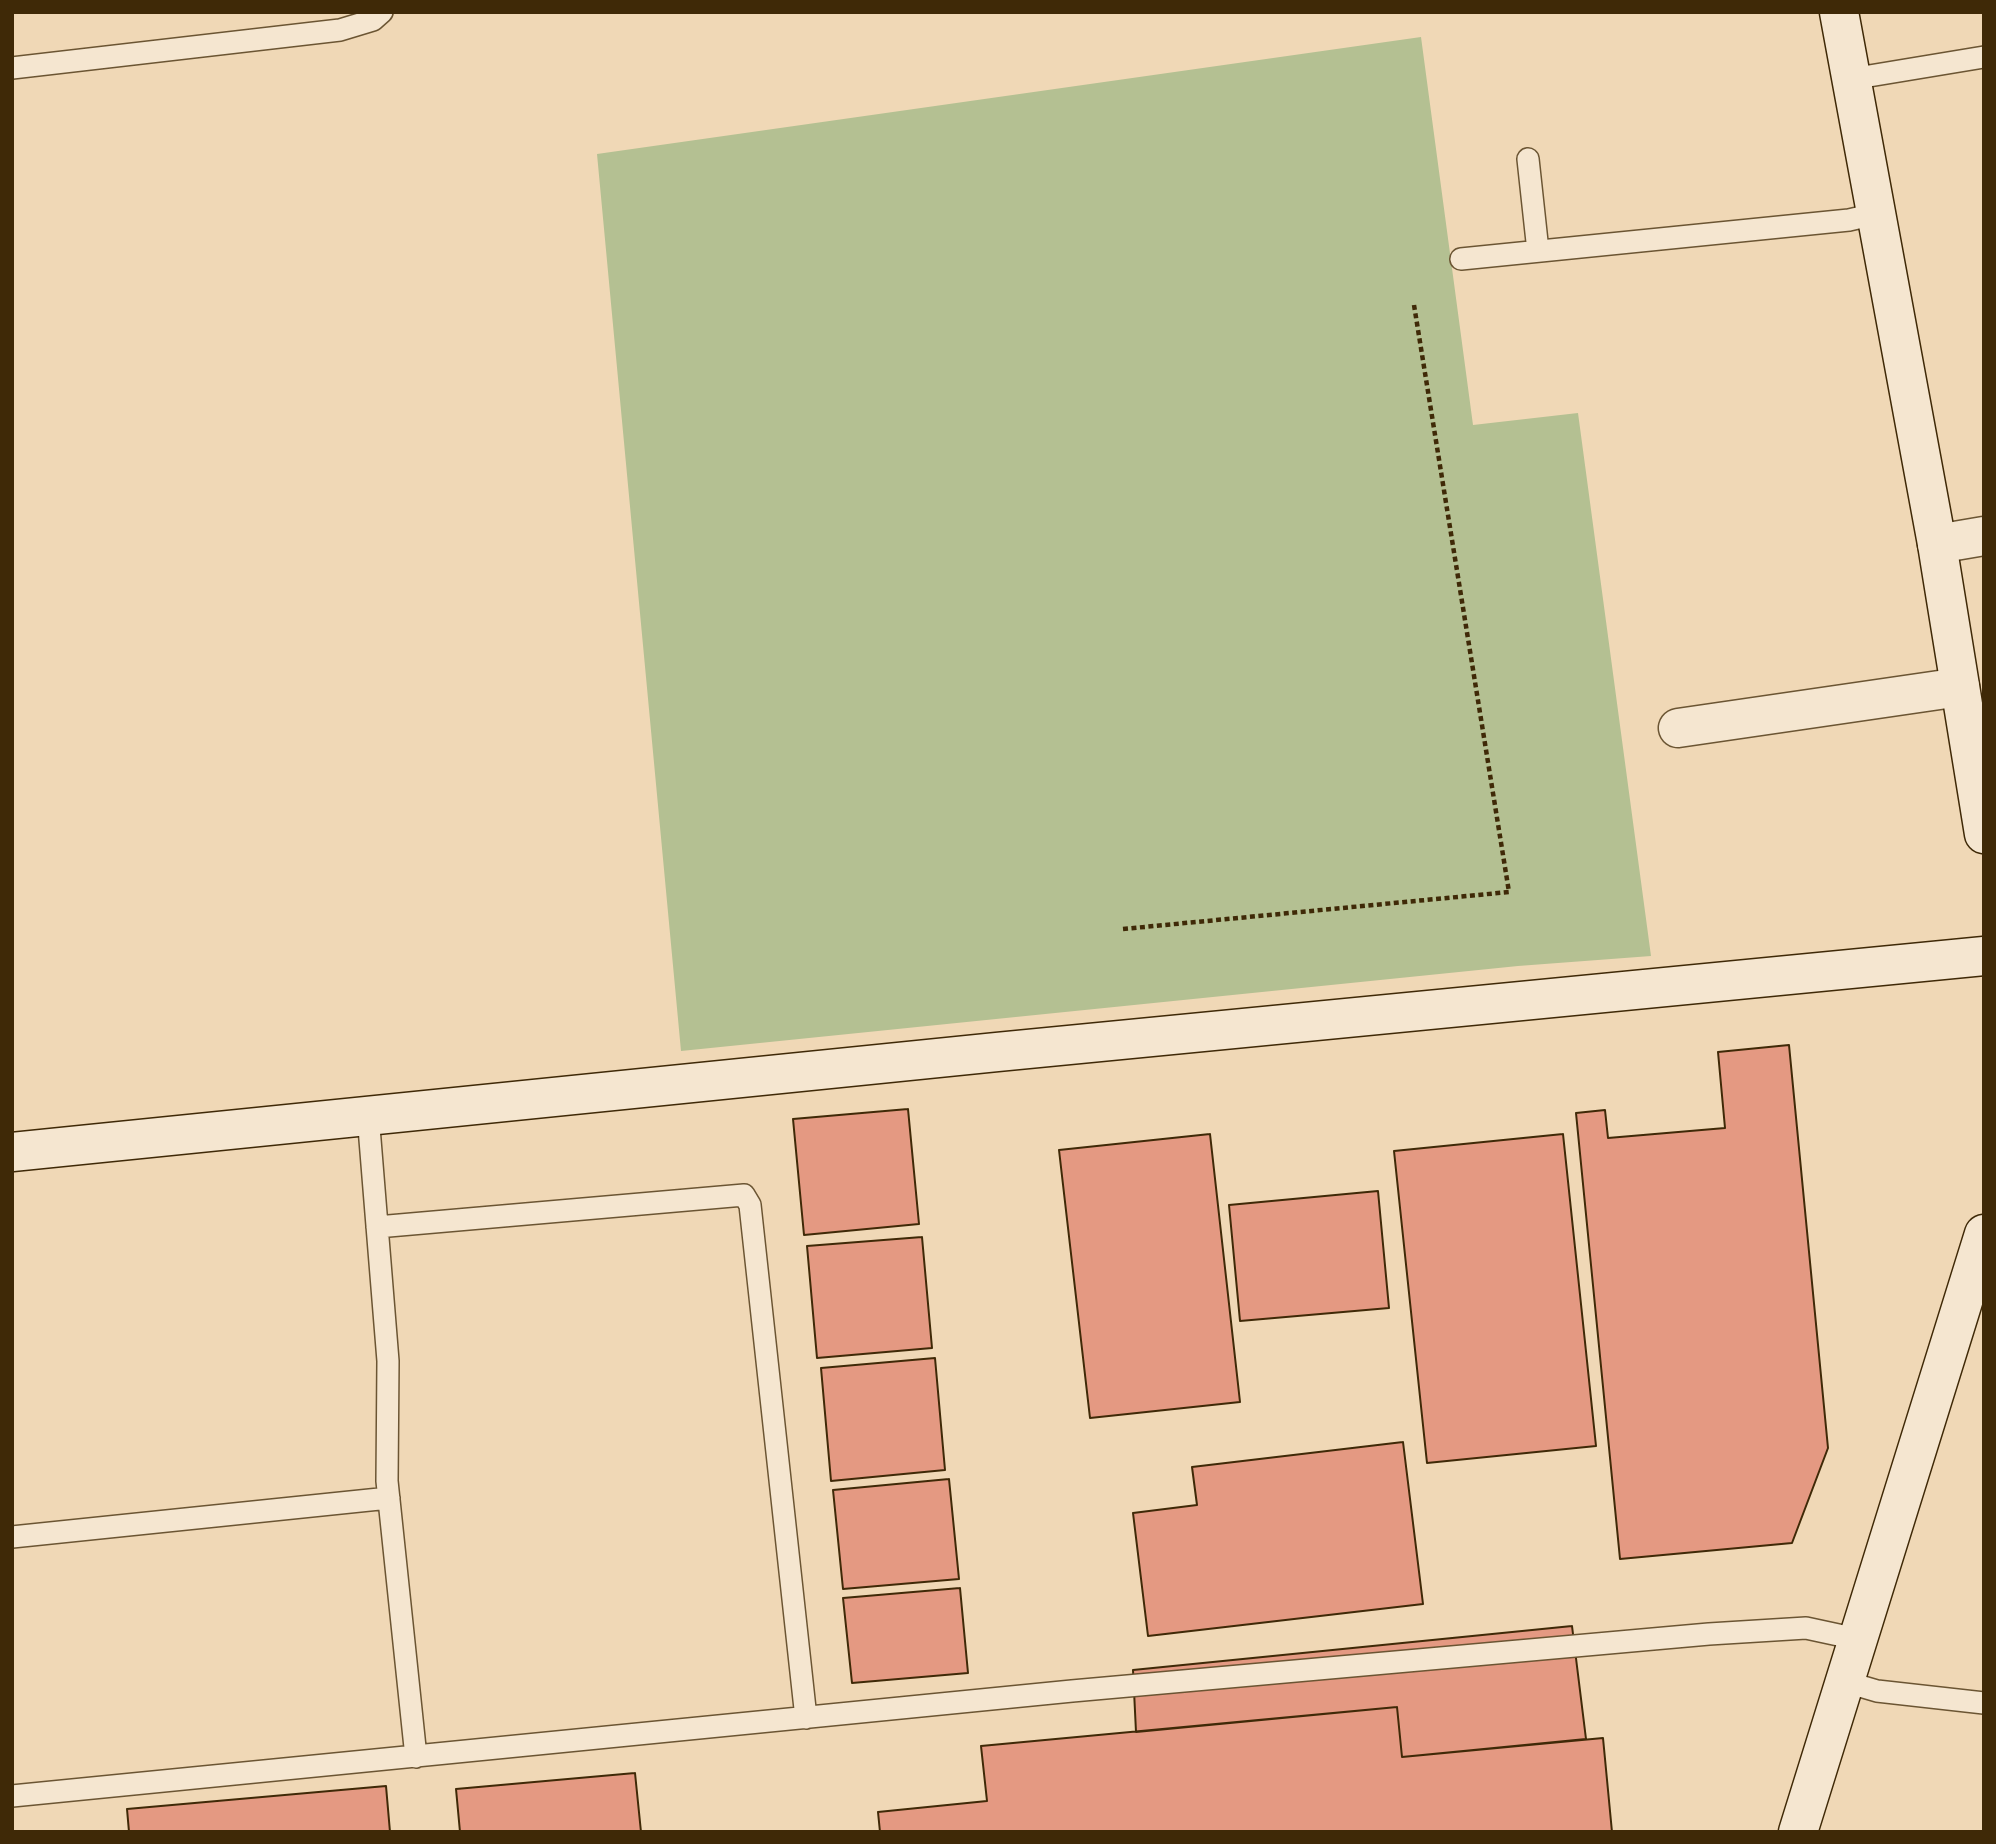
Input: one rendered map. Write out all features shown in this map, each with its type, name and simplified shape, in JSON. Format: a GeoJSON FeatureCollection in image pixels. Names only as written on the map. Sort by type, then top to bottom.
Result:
{"type":"FeatureCollection","features":[{"type":"Feature","properties":{"kind":"street"},"geometry":{"type":"LineString","coordinates":[[1839,12],[1937,544],[1984,834]]}},
{"type":"Feature","properties":{"kind":"street"},"geometry":{"type":"LineString","coordinates":[[1937,544],[1984,536]]}},
{"type":"Feature","properties":{"kind":"street"},"geometry":{"type":"LineString","coordinates":[[1678,727],[1960,687]]}},
{"type":"Feature","properties":{"kind":"street"},"geometry":{"type":"LineString","coordinates":[[12,1153],[368,1115],[1984,956]]}},
{"type":"Feature","properties":{"kind":"street"},"geometry":{"type":"LineString","coordinates":[[1798,1832],[1984,1234]]}},
{"type":"Feature","properties":{"kind":"lane"},"geometry":{"type":"LineString","coordinates":[[12,68],[340,30],[373,20],[382,12]]}},
{"type":"Feature","properties":{"kind":"lane"},"geometry":{"type":"LineString","coordinates":[[1851,79],[1984,57]]}},
{"type":"Feature","properties":{"kind":"lane"},"geometry":{"type":"LineString","coordinates":[[1528,159],[1538,251]]}},
{"type":"Feature","properties":{"kind":"lane"},"geometry":{"type":"LineString","coordinates":[[1461,258],[1849,220],[1875,214]]}},
{"type":"Feature","properties":{"kind":"lane"},"geometry":{"type":"LineString","coordinates":[[368,1115],[388,1361],[388,1498],[416,1757]]}},
{"type":"Feature","properties":{"kind":"lane"},"geometry":{"type":"LineString","coordinates":[[377,1227],[744,1195],[750,1205],[806,1718]]}},
{"type":"Feature","properties":{"kind":"lane"},"geometry":{"type":"LineString","coordinates":[[12,1537],[388,1498]]}},
{"type":"Feature","properties":{"kind":"lane"},"geometry":{"type":"LineString","coordinates":[[12,1796],[806,1718],[1709,1634],[1806,1628],[1857,1639]]}},
{"type":"Feature","properties":{"kind":"lane"},"geometry":{"type":"LineString","coordinates":[[1843,1681],[1877,1691],[1984,1703]]}},
{"type":"Feature","properties":{"kind":"path"},"geometry":{"type":"LineString","coordinates":[[1123,929],[1509,892],[1414,305]]}},
{"type":"Feature","properties":{"kind":"green space"},"geometry":{"type":"Polygon","coordinates":[[[1421,37],[1473,425],[1578,413],[1651,956],[1518,966],[681,1051],[597,154],[1421,37]]]}},
{"type":"Feature","properties":{"kind":"building"},"geometry":{"type":"Polygon","coordinates":[[[1789,1045],[1828,1448],[1792,1543],[1620,1559],[1576,1113],[1605,1110],[1608,1138],[1725,1128],[1718,1052],[1789,1045]]]}},
{"type":"Feature","properties":{"kind":"building"},"geometry":{"type":"Polygon","coordinates":[[[908,1109],[919,1224],[804,1235],[793,1119],[908,1109]]]}},
{"type":"Feature","properties":{"kind":"building"},"geometry":{"type":"Polygon","coordinates":[[[1210,1134],[1240,1402],[1090,1418],[1059,1150],[1210,1134]]]}},
{"type":"Feature","properties":{"kind":"building"},"geometry":{"type":"Polygon","coordinates":[[[1563,1134],[1596,1446],[1427,1463],[1394,1151],[1563,1134]]]}},
{"type":"Feature","properties":{"kind":"building"},"geometry":{"type":"Polygon","coordinates":[[[1378,1191],[1389,1308],[1240,1321],[1229,1205],[1378,1191]]]}},
{"type":"Feature","properties":{"kind":"building"},"geometry":{"type":"Polygon","coordinates":[[[922,1237],[932,1348],[817,1358],[807,1246],[922,1237]]]}},
{"type":"Feature","properties":{"kind":"building"},"geometry":{"type":"Polygon","coordinates":[[[935,1358],[945,1470],[831,1481],[821,1368],[935,1358]]]}},
{"type":"Feature","properties":{"kind":"building"},"geometry":{"type":"Polygon","coordinates":[[[1403,1442],[1423,1604],[1148,1636],[1133,1513],[1197,1505],[1192,1467],[1403,1442]]]}},
{"type":"Feature","properties":{"kind":"building"},"geometry":{"type":"Polygon","coordinates":[[[949,1479],[959,1579],[843,1589],[833,1490],[949,1479]]]}},
{"type":"Feature","properties":{"kind":"building"},"geometry":{"type":"Polygon","coordinates":[[[960,1588],[968,1673],[852,1683],[843,1598],[960,1588]]]}},
{"type":"Feature","properties":{"kind":"building"},"geometry":{"type":"Polygon","coordinates":[[[1572,1626],[1586,1739],[1402,1757],[1397,1707],[1136,1732],[1133,1670],[1572,1626]]]}},
{"type":"Feature","properties":{"kind":"building"},"geometry":{"type":"Polygon","coordinates":[[[1397,1707],[1402,1757],[1603,1738],[1612,1832],[880,1832],[878,1812],[987,1801],[981,1746],[1397,1707]]]}},
{"type":"Feature","properties":{"kind":"building"},"geometry":{"type":"Polygon","coordinates":[[[635,1773],[641,1832],[460,1832],[456,1789],[635,1773]]]}},
{"type":"Feature","properties":{"kind":"building"},"geometry":{"type":"Polygon","coordinates":[[[386,1786],[390,1832],[129,1832],[127,1809],[386,1786]]]}}]}
